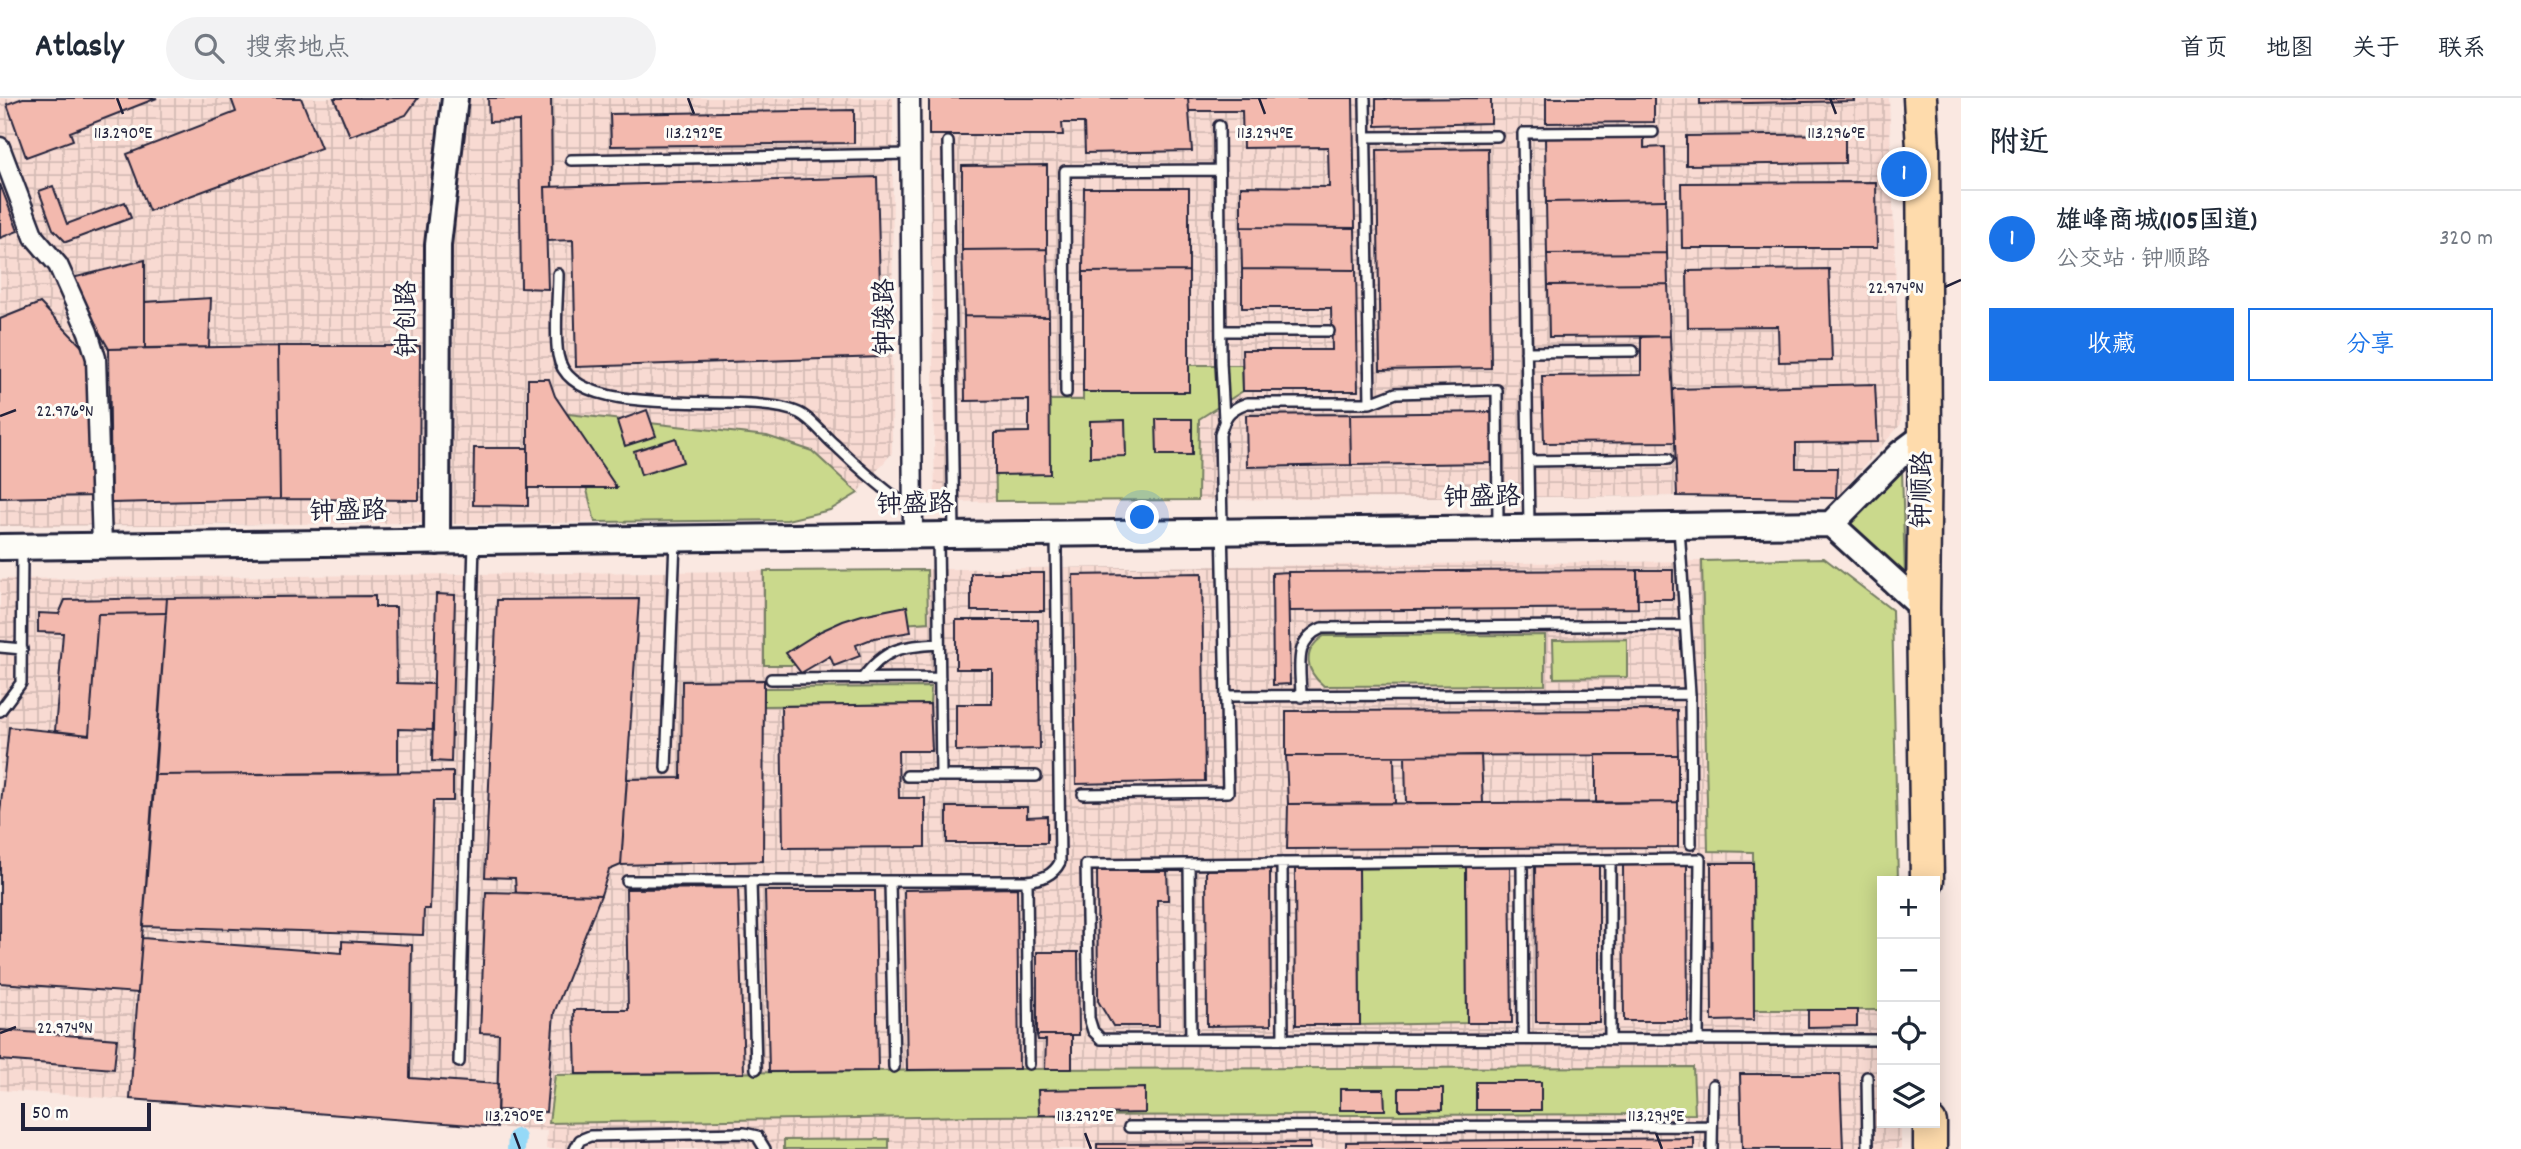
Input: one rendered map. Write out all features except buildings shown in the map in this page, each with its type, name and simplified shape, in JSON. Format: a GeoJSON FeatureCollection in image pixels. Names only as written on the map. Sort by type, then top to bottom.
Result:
{"type":"FeatureCollection","features":[{"type":"Feature","properties":{"kind":"highway","name":"钟顺路"},"geometry":{"type":"LineString","coordinates":[[1920,98],[1923,148],[1923,608],[1927,876]]}},
{"type":"Feature","properties":{"kind":"highway"},"geometry":{"type":"LineString","coordinates":[[1930,1128],[1930,1149]]}},
{"type":"Feature","properties":{"kind":"street","name":"钟创路"},"geometry":{"type":"LineString","coordinates":[[437,541],[438,245],[456,98]]}},
{"type":"Feature","properties":{"kind":"street","name":"钟骏路"},"geometry":{"type":"LineString","coordinates":[[910,98],[913,511],[935,535]]}},
{"type":"Feature","properties":{"kind":"street"},"geometry":{"type":"LineString","coordinates":[[0,147],[34,237],[58,265],[88,332],[96,358],[102,546]]}},
{"type":"Feature","properties":{"kind":"street"},"geometry":{"type":"LineString","coordinates":[[1923,608],[1831,524],[1901,453],[1925,435]]}},
{"type":"Feature","properties":{"kind":"street","name":"钟盛路"},"geometry":{"type":"LineString","coordinates":[[11,547],[1831,524]]}},
{"type":"Feature","properties":{"kind":"lane"},"geometry":{"type":"LineString","coordinates":[[1365,99],[1370,403]]}},
{"type":"Feature","properties":{"kind":"lane"},"geometry":{"type":"LineString","coordinates":[[1083,794],[1228,792],[1220,435],[1224,419],[1219,126]]}},
{"type":"Feature","properties":{"kind":"lane"},"geometry":{"type":"LineString","coordinates":[[1529,528],[1523,133],[1653,132]]}},
{"type":"Feature","properties":{"kind":"lane"},"geometry":{"type":"LineString","coordinates":[[1366,136],[1497,136]]}},
{"type":"Feature","properties":{"kind":"lane"},"geometry":{"type":"LineString","coordinates":[[942,775],[935,535],[948,142]]}},
{"type":"Feature","properties":{"kind":"lane"},"geometry":{"type":"LineString","coordinates":[[571,160],[911,154]]}},
{"type":"Feature","properties":{"kind":"lane"},"geometry":{"type":"LineString","coordinates":[[1066,393],[1065,171],[1219,170]]}},
{"type":"Feature","properties":{"kind":"lane"},"geometry":{"type":"LineString","coordinates":[[558,274],[558,356],[568,375],[589,390],[623,400],[762,403],[801,414],[881,488],[913,511]]}},
{"type":"Feature","properties":{"kind":"lane"},"geometry":{"type":"LineString","coordinates":[[1221,331],[1329,331]]}},
{"type":"Feature","properties":{"kind":"lane"},"geometry":{"type":"LineString","coordinates":[[1526,352],[1633,352]]}},
{"type":"Feature","properties":{"kind":"lane"},"geometry":{"type":"LineString","coordinates":[[1224,419],[1234,408],[1247,403],[1370,403],[1396,393],[1497,390],[1498,528]]}},
{"type":"Feature","properties":{"kind":"lane"},"geometry":{"type":"LineString","coordinates":[[1528,461],[1668,459]]}},
{"type":"Feature","properties":{"kind":"lane"},"geometry":{"type":"LineString","coordinates":[[1678,526],[1690,694],[1691,844]]}},
{"type":"Feature","properties":{"kind":"lane"},"geometry":{"type":"LineString","coordinates":[[627,881],[1027,881],[1048,876],[1056,870],[1060,862],[1056,534]]}},
{"type":"Feature","properties":{"kind":"lane"},"geometry":{"type":"LineString","coordinates":[[666,768],[675,539]]}},
{"type":"Feature","properties":{"kind":"lane"},"geometry":{"type":"LineString","coordinates":[[459,1062],[474,541]]}},
{"type":"Feature","properties":{"kind":"lane"},"geometry":{"type":"LineString","coordinates":[[0,711],[21,683],[22,649],[11,547]]}},
{"type":"Feature","properties":{"kind":"lane"},"geometry":{"type":"LineString","coordinates":[[1301,697],[1303,642],[1311,632],[1322,628],[1685,625]]}},
{"type":"Feature","properties":{"kind":"lane"},"geometry":{"type":"LineString","coordinates":[[862,679],[875,662],[892,651],[914,645],[939,644]]}},
{"type":"Feature","properties":{"kind":"lane"},"geometry":{"type":"LineString","coordinates":[[0,648],[22,649]]}},
{"type":"Feature","properties":{"kind":"lane"},"geometry":{"type":"LineString","coordinates":[[771,679],[940,678]]}},
{"type":"Feature","properties":{"kind":"lane"},"geometry":{"type":"LineString","coordinates":[[1227,696],[1690,694]]}},
{"type":"Feature","properties":{"kind":"lane"},"geometry":{"type":"LineString","coordinates":[[908,776],[1036,776]]}},
{"type":"Feature","properties":{"kind":"lane"},"geometry":{"type":"LineString","coordinates":[[1698,1038],[1700,859],[1086,865],[1089,1018],[1093,1031],[1101,1039],[1877,1040]]}},
{"type":"Feature","properties":{"kind":"lane"},"geometry":{"type":"LineString","coordinates":[[1522,860],[1523,1038]]}},
{"type":"Feature","properties":{"kind":"lane"},"geometry":{"type":"LineString","coordinates":[[1610,860],[1610,1038]]}},
{"type":"Feature","properties":{"kind":"lane"},"geometry":{"type":"LineString","coordinates":[[1282,863],[1283,1039]]}},
{"type":"Feature","properties":{"kind":"lane"},"geometry":{"type":"LineString","coordinates":[[1189,864],[1191,1039]]}},
{"type":"Feature","properties":{"kind":"lane"},"geometry":{"type":"LineString","coordinates":[[751,881],[756,1069]]}},
{"type":"Feature","properties":{"kind":"lane"},"geometry":{"type":"LineString","coordinates":[[890,881],[894,1067]]}},
{"type":"Feature","properties":{"kind":"lane"},"geometry":{"type":"LineString","coordinates":[[1027,881],[1029,1064]]}},
{"type":"Feature","properties":{"kind":"lane"},"geometry":{"type":"LineString","coordinates":[[1867,1077],[1868,1149]]}},
{"type":"Feature","properties":{"kind":"lane"},"geometry":{"type":"LineString","coordinates":[[1712,1149],[1713,1085]]}},
{"type":"Feature","properties":{"kind":"lane"},"geometry":{"type":"LineString","coordinates":[[1129,1127],[1712,1126]]}},
{"type":"Feature","properties":{"kind":"lane"},"geometry":{"type":"LineString","coordinates":[[575,1149],[580,1140],[590,1136],[744,1133],[757,1136],[765,1149]]}},
{"type":"Feature","properties":{"kind":"shaded area"},"geometry":{"type":"Polygon","coordinates":[[[0,98],[438,98],[428,244],[429,523],[0,526],[0,98]]]}},
{"type":"Feature","properties":{"kind":"shaded area"},"geometry":{"type":"Polygon","coordinates":[[[468,98],[893,98],[892,453],[858,493],[830,510],[787,520],[448,524],[450,254],[468,98]]]}},
{"type":"Feature","properties":{"kind":"shaded area"},"geometry":{"type":"Polygon","coordinates":[[[929,98],[1889,98],[1901,424],[1836,498],[1677,496],[935,502],[929,98]]]}},
{"type":"Feature","properties":{"kind":"shaded area"},"geometry":{"type":"Polygon","coordinates":[[[1702,561],[1708,851],[1897,850],[1898,876],[1877,876],[1877,1128],[1901,1128],[1901,1149],[546,1149],[547,1131],[0,1090],[0,579],[1702,561]]]}},
{"type":"Feature","properties":{"kind":"green space"},"geometry":{"type":"Polygon","coordinates":[[[1189,365],[1242,365],[1243,391],[1199,419],[1198,500],[996,501],[995,433],[1029,432],[1029,400],[1083,400],[1083,392],[1188,391],[1189,365]]]}},
{"type":"Feature","properties":{"kind":"green space"},"geometry":{"type":"Polygon","coordinates":[[[568,414],[767,436],[812,451],[858,493],[830,510],[787,520],[595,522],[568,414]]]}},
{"type":"Feature","properties":{"kind":"green space"},"geometry":{"type":"Polygon","coordinates":[[[1902,468],[1905,578],[1848,523],[1902,468]]]}},
{"type":"Feature","properties":{"kind":"green space"},"geometry":{"type":"Polygon","coordinates":[[[1824,558],[1892,610],[1898,876],[1877,876],[1877,1010],[1754,1010],[1753,852],[1708,851],[1702,561],[1824,558]]]}},
{"type":"Feature","properties":{"kind":"green space"},"geometry":{"type":"Polygon","coordinates":[[[927,570],[928,622],[890,625],[799,665],[764,665],[764,571],[927,570]]]}},
{"type":"Feature","properties":{"kind":"green space"},"geometry":{"type":"Polygon","coordinates":[[[1545,635],[1545,685],[1324,686],[1313,674],[1309,661],[1312,648],[1324,636],[1545,635]]]}},
{"type":"Feature","properties":{"kind":"green space"},"geometry":{"type":"Polygon","coordinates":[[[1627,639],[1627,677],[1554,678],[1553,640],[1627,639]]]}},
{"type":"Feature","properties":{"kind":"green space"},"geometry":{"type":"Polygon","coordinates":[[[931,687],[930,704],[764,706],[764,688],[931,687]]]}},
{"type":"Feature","properties":{"kind":"green space"},"geometry":{"type":"Polygon","coordinates":[[[1466,867],[1467,1023],[1360,1025],[1359,869],[1466,867]]]}},
{"type":"Feature","properties":{"kind":"green space"},"geometry":{"type":"Polygon","coordinates":[[[1693,1067],[1695,1114],[978,1116],[549,1123],[555,1075],[1019,1069],[1693,1067]]]}},
{"type":"Feature","properties":{"kind":"green space"},"geometry":{"type":"Polygon","coordinates":[[[889,1139],[889,1149],[784,1149],[784,1140],[889,1139]]]}},
{"type":"Feature","properties":{"kind":"waterway"},"geometry":{"type":"LineString","coordinates":[[516,1149],[517,1138]]}},
{"type":"Feature","properties":{"kind":"place","name":"雄峰商城(105国道)"},"geometry":{"type":"Point","coordinates":[1904,174]}}]}
